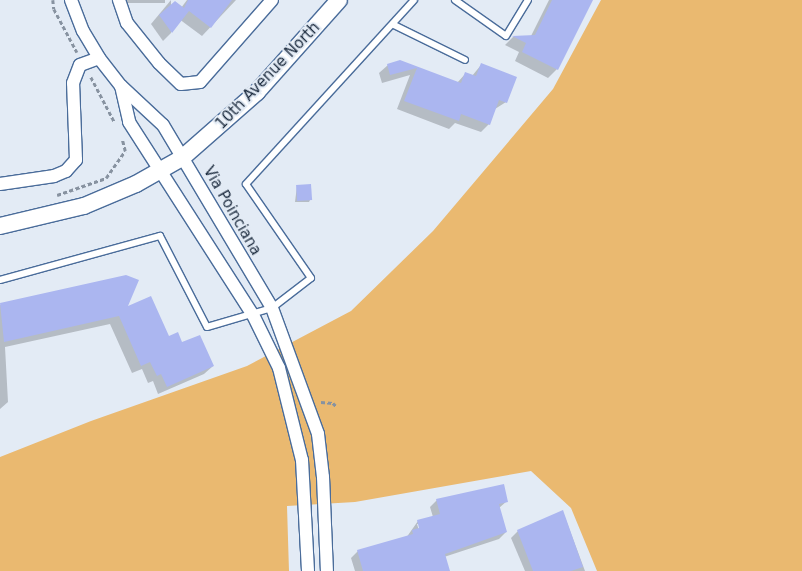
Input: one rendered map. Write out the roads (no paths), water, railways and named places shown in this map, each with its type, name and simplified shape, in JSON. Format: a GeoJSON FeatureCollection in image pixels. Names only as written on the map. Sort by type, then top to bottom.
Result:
{"type":"FeatureCollection","features":[{"type":"Feature","properties":{"kind":"street","name":"Via Poinciana"},"geometry":{"type":"LineString","coordinates":[[71,0],[82,31],[99,58],[121,86],[164,125],[272,308],[318,434],[323,477],[327,571]]}},
{"type":"Feature","properties":{"kind":"street"},"geometry":{"type":"LineString","coordinates":[[119,0],[126,23],[158,63],[181,84],[200,82],[272,0]]}},
{"type":"Feature","properties":{"kind":"street","name":"10th Avenue North"},"geometry":{"type":"LineString","coordinates":[[0,226],[84,206],[182,158],[257,92],[339,0]]}},
{"type":"Feature","properties":{"kind":"street"},"geometry":{"type":"LineString","coordinates":[[0,184],[54,176],[66,171],[76,160],[73,83],[80,65],[99,58]]}},
{"type":"Feature","properties":{"kind":"street","name":"Via Poinciana"},"geometry":{"type":"LineString","coordinates":[[121,86],[129,122],[253,315],[281,375],[302,460],[308,571]]}},
{"type":"Feature","properties":{"kind":"street"},"geometry":{"type":"LineString","coordinates":[[281,375],[295,368]]}},
{"type":"Feature","properties":{"kind":"lane"},"geometry":{"type":"LineString","coordinates":[[0,280],[160,236],[208,327],[272,308],[311,278],[246,184],[414,0]]}},
{"type":"Feature","properties":{"kind":"lane"},"geometry":{"type":"LineString","coordinates":[[455,0],[506,36],[528,0]]}},
{"type":"Feature","properties":{"kind":"lane"},"geometry":{"type":"LineString","coordinates":[[394,24],[465,60]]}}]}
